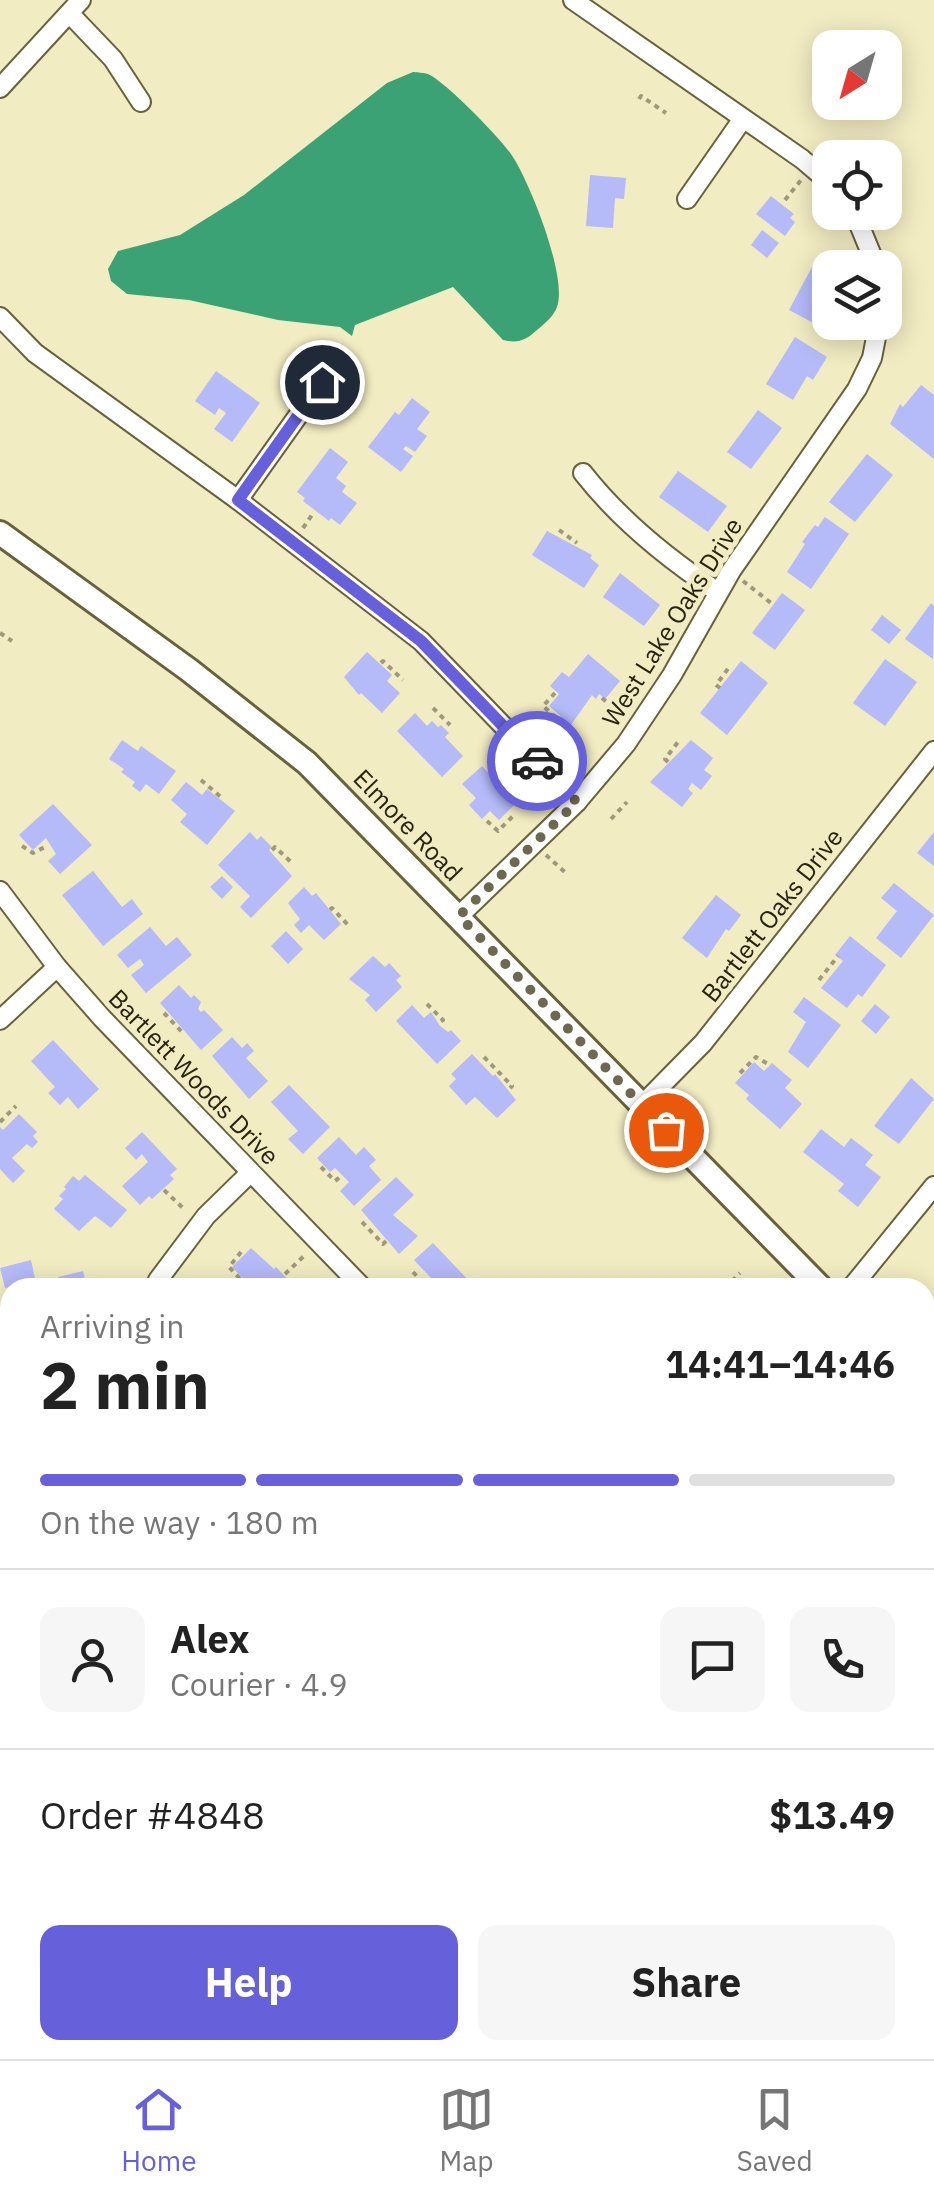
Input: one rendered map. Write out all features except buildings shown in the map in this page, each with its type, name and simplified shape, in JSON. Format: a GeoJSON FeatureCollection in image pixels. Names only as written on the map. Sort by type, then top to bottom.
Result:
{"type":"FeatureCollection","features":[{"type":"Feature","properties":{"kind":"street"},"geometry":{"type":"LineString","coordinates":[[573,0],[812,169]]}},
{"type":"Feature","properties":{"kind":"street"},"geometry":{"type":"LineString","coordinates":[[0,88],[76,7],[142,102]]}},
{"type":"Feature","properties":{"kind":"street"},"geometry":{"type":"LineString","coordinates":[[687,199],[742,120]]}},
{"type":"Feature","properties":{"kind":"street"},"geometry":{"type":"LineString","coordinates":[[0,317],[35,352],[238,500],[421,641],[577,802]]}},
{"type":"Feature","properties":{"kind":"street","name":"West Lake Oaks Drive"},"geometry":{"type":"LineString","coordinates":[[459,916],[577,802],[645,716],[680,663],[718,592],[857,390],[876,340]]}},
{"type":"Feature","properties":{"kind":"street"},"geometry":{"type":"LineString","coordinates":[[238,500],[322,382]]}},
{"type":"Feature","properties":{"kind":"street"},"geometry":{"type":"LineString","coordinates":[[582,473],[616,511],[718,592]]}},
{"type":"Feature","properties":{"kind":"street","name":"Elmore Road"},"geometry":{"type":"LineString","coordinates":[[0,533],[188,670],[328,782],[811,1278]]}},
{"type":"Feature","properties":{"kind":"street","name":"Bartlett Oaks Drive"},"geometry":{"type":"LineString","coordinates":[[642,1104],[703,1043],[934,750]]}},
{"type":"Feature","properties":{"kind":"street","name":"Bartlett Woods Drive"},"geometry":{"type":"LineString","coordinates":[[0,891],[57,967],[115,1032],[353,1278]]}},
{"type":"Feature","properties":{"kind":"street"},"geometry":{"type":"LineString","coordinates":[[0,1020],[57,967]]}},
{"type":"Feature","properties":{"kind":"street"},"geometry":{"type":"LineString","coordinates":[[160,1278],[206,1216],[251,1172]]}},
{"type":"Feature","properties":{"kind":"street"},"geometry":{"type":"LineString","coordinates":[[858,1278],[934,1186]]}},
{"type":"Feature","properties":{"kind":"path"},"geometry":{"type":"LineString","coordinates":[[639,99],[641,96],[666,113]]}},
{"type":"Feature","properties":{"kind":"path"},"geometry":{"type":"LineString","coordinates":[[786,200],[802,178]]}},
{"type":"Feature","properties":{"kind":"path"},"geometry":{"type":"LineString","coordinates":[[301,530],[314,512]]}},
{"type":"Feature","properties":{"kind":"path"},"geometry":{"type":"LineString","coordinates":[[559,530],[577,544]]}},
{"type":"Feature","properties":{"kind":"path"},"geometry":{"type":"LineString","coordinates":[[744,581],[771,603]]}},
{"type":"Feature","properties":{"kind":"path"},"geometry":{"type":"LineString","coordinates":[[0,633],[12,641]]}},
{"type":"Feature","properties":{"kind":"path"},"geometry":{"type":"LineString","coordinates":[[380,663],[403,680]]}},
{"type":"Feature","properties":{"kind":"path"},"geometry":{"type":"LineString","coordinates":[[720,688],[716,685],[730,666]]}},
{"type":"Feature","properties":{"kind":"path"},"geometry":{"type":"LineString","coordinates":[[555,692],[544,706],[560,721]]}},
{"type":"Feature","properties":{"kind":"path"},"geometry":{"type":"LineString","coordinates":[[602,698],[627,720]]}},
{"type":"Feature","properties":{"kind":"path"},"geometry":{"type":"LineString","coordinates":[[434,708],[450,725]]}},
{"type":"Feature","properties":{"kind":"path"},"geometry":{"type":"LineString","coordinates":[[668,762],[665,760],[678,742]]}},
{"type":"Feature","properties":{"kind":"path"},"geometry":{"type":"LineString","coordinates":[[496,775],[513,758]]}},
{"type":"Feature","properties":{"kind":"path"},"geometry":{"type":"LineString","coordinates":[[201,780],[222,798]]}},
{"type":"Feature","properties":{"kind":"path"},"geometry":{"type":"LineString","coordinates":[[611,820],[627,802]]}},
{"type":"Feature","properties":{"kind":"path"},"geometry":{"type":"LineString","coordinates":[[487,820],[498,831],[515,814]]}},
{"type":"Feature","properties":{"kind":"path"},"geometry":{"type":"LineString","coordinates":[[22,846],[32,853],[47,846]]}},
{"type":"Feature","properties":{"kind":"path"},"geometry":{"type":"LineString","coordinates":[[272,850],[274,847],[292,863]]}},
{"type":"Feature","properties":{"kind":"path"},"geometry":{"type":"LineString","coordinates":[[545,854],[568,876]]}},
{"type":"Feature","properties":{"kind":"path"},"geometry":{"type":"LineString","coordinates":[[330,910],[350,926]]}},
{"type":"Feature","properties":{"kind":"path"},"geometry":{"type":"LineString","coordinates":[[819,980],[838,956]]}},
{"type":"Feature","properties":{"kind":"path"},"geometry":{"type":"LineString","coordinates":[[427,1004],[440,1022]]}},
{"type":"Feature","properties":{"kind":"path"},"geometry":{"type":"LineString","coordinates":[[164,1013],[182,1032]]}},
{"type":"Feature","properties":{"kind":"path"},"geometry":{"type":"LineString","coordinates":[[740,1073],[756,1056],[768,1064]]}},
{"type":"Feature","properties":{"kind":"path"},"geometry":{"type":"LineString","coordinates":[[484,1057],[510,1088]]}},
{"type":"Feature","properties":{"kind":"path"},"geometry":{"type":"LineString","coordinates":[[0,1122],[16,1106]]}},
{"type":"Feature","properties":{"kind":"path"},"geometry":{"type":"LineString","coordinates":[[321,1167],[335,1181],[340,1177]]}},
{"type":"Feature","properties":{"kind":"path"},"geometry":{"type":"LineString","coordinates":[[164,1190],[184,1210]]}},
{"type":"Feature","properties":{"kind":"path"},"geometry":{"type":"LineString","coordinates":[[362,1222],[383,1244],[386,1241]]}},
{"type":"Feature","properties":{"kind":"path"},"geometry":{"type":"LineString","coordinates":[[240,1278],[229,1266],[241,1252]]}},
{"type":"Feature","properties":{"kind":"path"},"geometry":{"type":"LineString","coordinates":[[285,1274],[304,1256]]}},
{"type":"Feature","properties":{"kind":"path"},"geometry":{"type":"LineString","coordinates":[[413,1272],[419,1278]]}},
{"type":"Feature","properties":{"kind":"path"},"geometry":{"type":"LineString","coordinates":[[735,1278],[740,1273]]}},
{"type":"Feature","properties":{"kind":"shaded area"},"geometry":{"type":"Polygon","coordinates":[[[413,72],[436,79],[472,111],[511,154],[527,185],[552,252],[559,293],[554,314],[529,336],[517,341],[503,340],[453,287],[355,325],[352,336],[340,327],[278,320],[189,300],[127,294],[111,281],[108,269],[118,251],[180,235],[244,195],[387,83],[413,72]]]}},
{"type":"Feature","properties":{"kind":"way so far"},"geometry":{"type":"LineString","coordinates":[[537,761],[577,802],[459,916],[666,1130]]}},
{"type":"Feature","properties":{"kind":"route"},"geometry":{"type":"LineString","coordinates":[[322,382],[238,500],[421,641],[537,761]]}}]}
